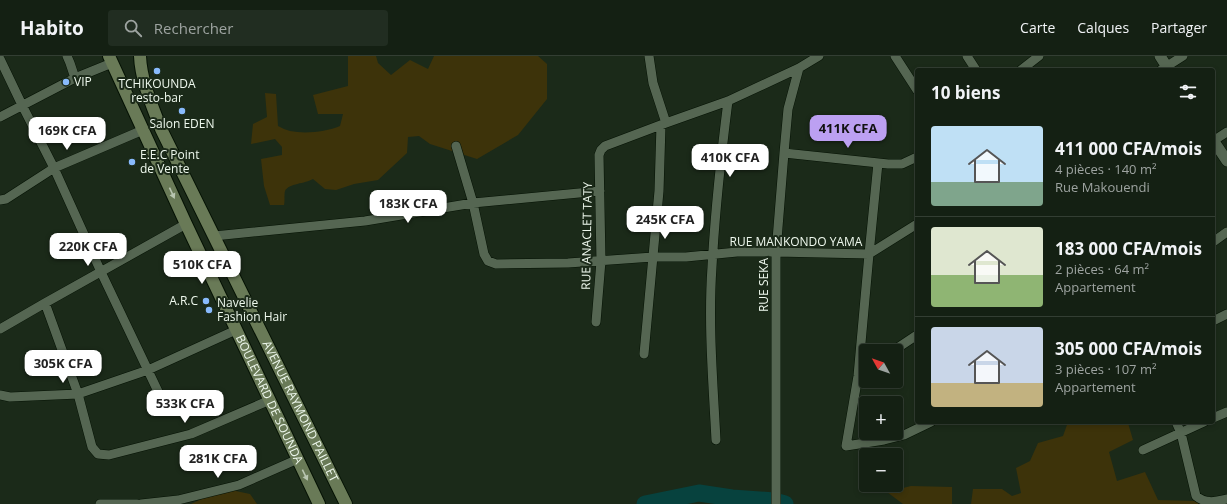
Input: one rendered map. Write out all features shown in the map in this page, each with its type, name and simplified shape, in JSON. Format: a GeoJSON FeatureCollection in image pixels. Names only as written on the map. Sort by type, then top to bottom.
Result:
{"type":"FeatureCollection","features":[{"type":"Feature","properties":{"kind":"main road","name":"AVENUE RAYMOND PAILLET"},"geometry":{"type":"LineString","coordinates":[[140,56],[140,69],[161,129],[346,504]]}},
{"type":"Feature","properties":{"kind":"main road","name":"BOULEVARD DE SOUNDA"},"geometry":{"type":"LineString","coordinates":[[114,58],[143,130],[186,224],[319,504]]}},
{"type":"Feature","properties":{"kind":"street"},"geometry":{"type":"LineString","coordinates":[[67,56],[74,78]]}},
{"type":"Feature","properties":{"kind":"street"},"geometry":{"type":"LineString","coordinates":[[644,354],[664,124],[653,83],[649,56]]}},
{"type":"Feature","properties":{"kind":"street"},"geometry":{"type":"LineString","coordinates":[[664,124],[728,101],[799,68],[819,56]]}},
{"type":"Feature","properties":{"kind":"street"},"geometry":{"type":"LineString","coordinates":[[895,56],[915,87]]}},
{"type":"Feature","properties":{"kind":"street"},"geometry":{"type":"LineString","coordinates":[[967,56],[975,68]]}},
{"type":"Feature","properties":{"kind":"street"},"geometry":{"type":"LineString","coordinates":[[1024,68],[1039,56]]}},
{"type":"Feature","properties":{"kind":"street"},"geometry":{"type":"LineString","coordinates":[[1160,56],[1165,68]]}},
{"type":"Feature","properties":{"kind":"street"},"geometry":{"type":"LineString","coordinates":[[1166,68],[1183,56]]}},
{"type":"Feature","properties":{"kind":"street"},"geometry":{"type":"LineString","coordinates":[[0,117],[114,58]]}},
{"type":"Feature","properties":{"kind":"street"},"geometry":{"type":"LineString","coordinates":[[0,59],[54,168],[101,272],[164,404]]}},
{"type":"Feature","properties":{"kind":"street","name":"RUE SEKA"},"geometry":{"type":"LineString","coordinates":[[776,500],[776,252],[788,109],[799,68]]}},
{"type":"Feature","properties":{"kind":"street"},"geometry":{"type":"LineString","coordinates":[[716,440],[711,338],[711,288],[720,172],[728,101]]}},
{"type":"Feature","properties":{"kind":"street","name":"RUE ANACLET TATY"},"geometry":{"type":"LineString","coordinates":[[596,322],[601,260],[599,155],[605,146],[664,124]]}},
{"type":"Feature","properties":{"kind":"street"},"geometry":{"type":"LineString","coordinates":[[0,200],[6,199],[54,168],[143,130]]}},
{"type":"Feature","properties":{"kind":"street"},"geometry":{"type":"LineString","coordinates":[[1215,139],[1227,132]]}},
{"type":"Feature","properties":{"kind":"street"},"geometry":{"type":"LineString","coordinates":[[1215,143],[1227,160]]}},
{"type":"Feature","properties":{"kind":"street"},"geometry":{"type":"LineString","coordinates":[[456,146],[472,203]]}},
{"type":"Feature","properties":{"kind":"street"},"geometry":{"type":"LineString","coordinates":[[784,153],[878,163],[902,164],[915,158]]}},
{"type":"Feature","properties":{"kind":"street"},"geometry":{"type":"LineString","coordinates":[[869,254],[878,163]]}},
{"type":"Feature","properties":{"kind":"street"},"geometry":{"type":"LineString","coordinates":[[214,236],[365,221],[472,203],[600,190]]}},
{"type":"Feature","properties":{"kind":"street","name":"RUE MANKONDO YAMA"},"geometry":{"type":"LineString","coordinates":[[472,203],[484,254],[488,261],[496,264],[568,264],[601,260],[776,252],[869,254],[858,376],[846,446],[904,435],[928,424]]}},
{"type":"Feature","properties":{"kind":"street"},"geometry":{"type":"LineString","coordinates":[[0,329],[186,224]]}},
{"type":"Feature","properties":{"kind":"street"},"geometry":{"type":"LineString","coordinates":[[869,254],[915,225]]}},
{"type":"Feature","properties":{"kind":"street"},"geometry":{"type":"LineString","coordinates":[[1215,241],[1227,232]]}},
{"type":"Feature","properties":{"kind":"street"},"geometry":{"type":"LineString","coordinates":[[45,303],[78,394],[92,447],[98,454],[109,455],[191,434],[270,400]]}},
{"type":"Feature","properties":{"kind":"street"},"geometry":{"type":"LineString","coordinates":[[1215,320],[1227,314]]}},
{"type":"Feature","properties":{"kind":"street"},"geometry":{"type":"LineString","coordinates":[[0,394],[10,397],[78,394],[148,370],[236,330]]}},
{"type":"Feature","properties":{"kind":"street"},"geometry":{"type":"LineString","coordinates":[[903,344],[915,336]]}},
{"type":"Feature","properties":{"kind":"street"},"geometry":{"type":"LineString","coordinates":[[1215,417],[1227,412]]}},
{"type":"Feature","properties":{"kind":"street"},"geometry":{"type":"LineString","coordinates":[[1177,424],[1196,496],[1201,502],[1208,504],[1227,499]]}},
{"type":"Feature","properties":{"kind":"street"},"geometry":{"type":"LineString","coordinates":[[1144,450],[1199,424]]}},
{"type":"Feature","properties":{"kind":"street"},"geometry":{"type":"LineString","coordinates":[[141,504],[178,500],[239,485],[298,459]]}},
{"type":"Feature","properties":{"kind":"street"},"geometry":{"type":"LineString","coordinates":[[100,504],[137,504]]}},
{"type":"Feature","properties":{"kind":"shaded area"},"geometry":{"type":"Polygon","coordinates":[[[348,56],[376,56],[378,63],[391,75],[410,60],[428,69],[434,56],[538,56],[547,64],[547,99],[518,135],[477,159],[430,144],[419,136],[408,137],[407,153],[378,180],[354,184],[336,190],[325,189],[313,179],[287,188],[285,191],[284,205],[270,205],[264,186],[261,159],[282,155],[282,147],[275,139],[251,144],[253,124],[267,117],[265,93],[276,94],[278,126],[284,129],[296,132],[309,132],[328,130],[340,126],[343,114],[318,114],[313,95],[348,86],[348,56]]]}},
{"type":"Feature","properties":{"kind":"shaded area"},"geometry":{"type":"Polygon","coordinates":[[[1067,424],[1128,424],[1133,440],[1109,452],[1117,481],[1145,472],[1158,500],[1195,501],[1199,504],[971,504],[973,489],[1002,489],[1012,496],[1021,493],[1016,468],[1030,461],[1038,443],[1063,436],[1067,424]]]}},
{"type":"Feature","properties":{"kind":"shaded area"},"geometry":{"type":"Polygon","coordinates":[[[911,486],[952,487],[952,504],[903,504],[887,492],[903,492],[903,488],[911,486]]]}},
{"type":"Feature","properties":{"kind":"shaded area"},"geometry":{"type":"Polygon","coordinates":[[[231,490],[250,494],[257,504],[191,504],[208,496],[231,490]]]}},
{"type":"Feature","properties":{"kind":"waterway"},"geometry":{"type":"LineString","coordinates":[[645,504],[699,493],[732,498],[774,501],[785,504]]}},
{"type":"Feature","properties":{"kind":"place","name":"TCHIKOUNDA resto-bar"},"geometry":{"type":"Point","coordinates":[157,71]}},
{"type":"Feature","properties":{"kind":"place","name":"VIP"},"geometry":{"type":"Point","coordinates":[66,82]}},
{"type":"Feature","properties":{"kind":"place","name":"Salon EDEN"},"geometry":{"type":"Point","coordinates":[182,111]}},
{"type":"Feature","properties":{"kind":"place","name":"E.E.C Point de Vente"},"geometry":{"type":"Point","coordinates":[132,162]}},
{"type":"Feature","properties":{"kind":"place","name":"A.R.C"},"geometry":{"type":"Point","coordinates":[206,301]}},
{"type":"Feature","properties":{"kind":"place","name":"Navelie Fashion Hair"},"geometry":{"type":"Point","coordinates":[209,310]}}]}
